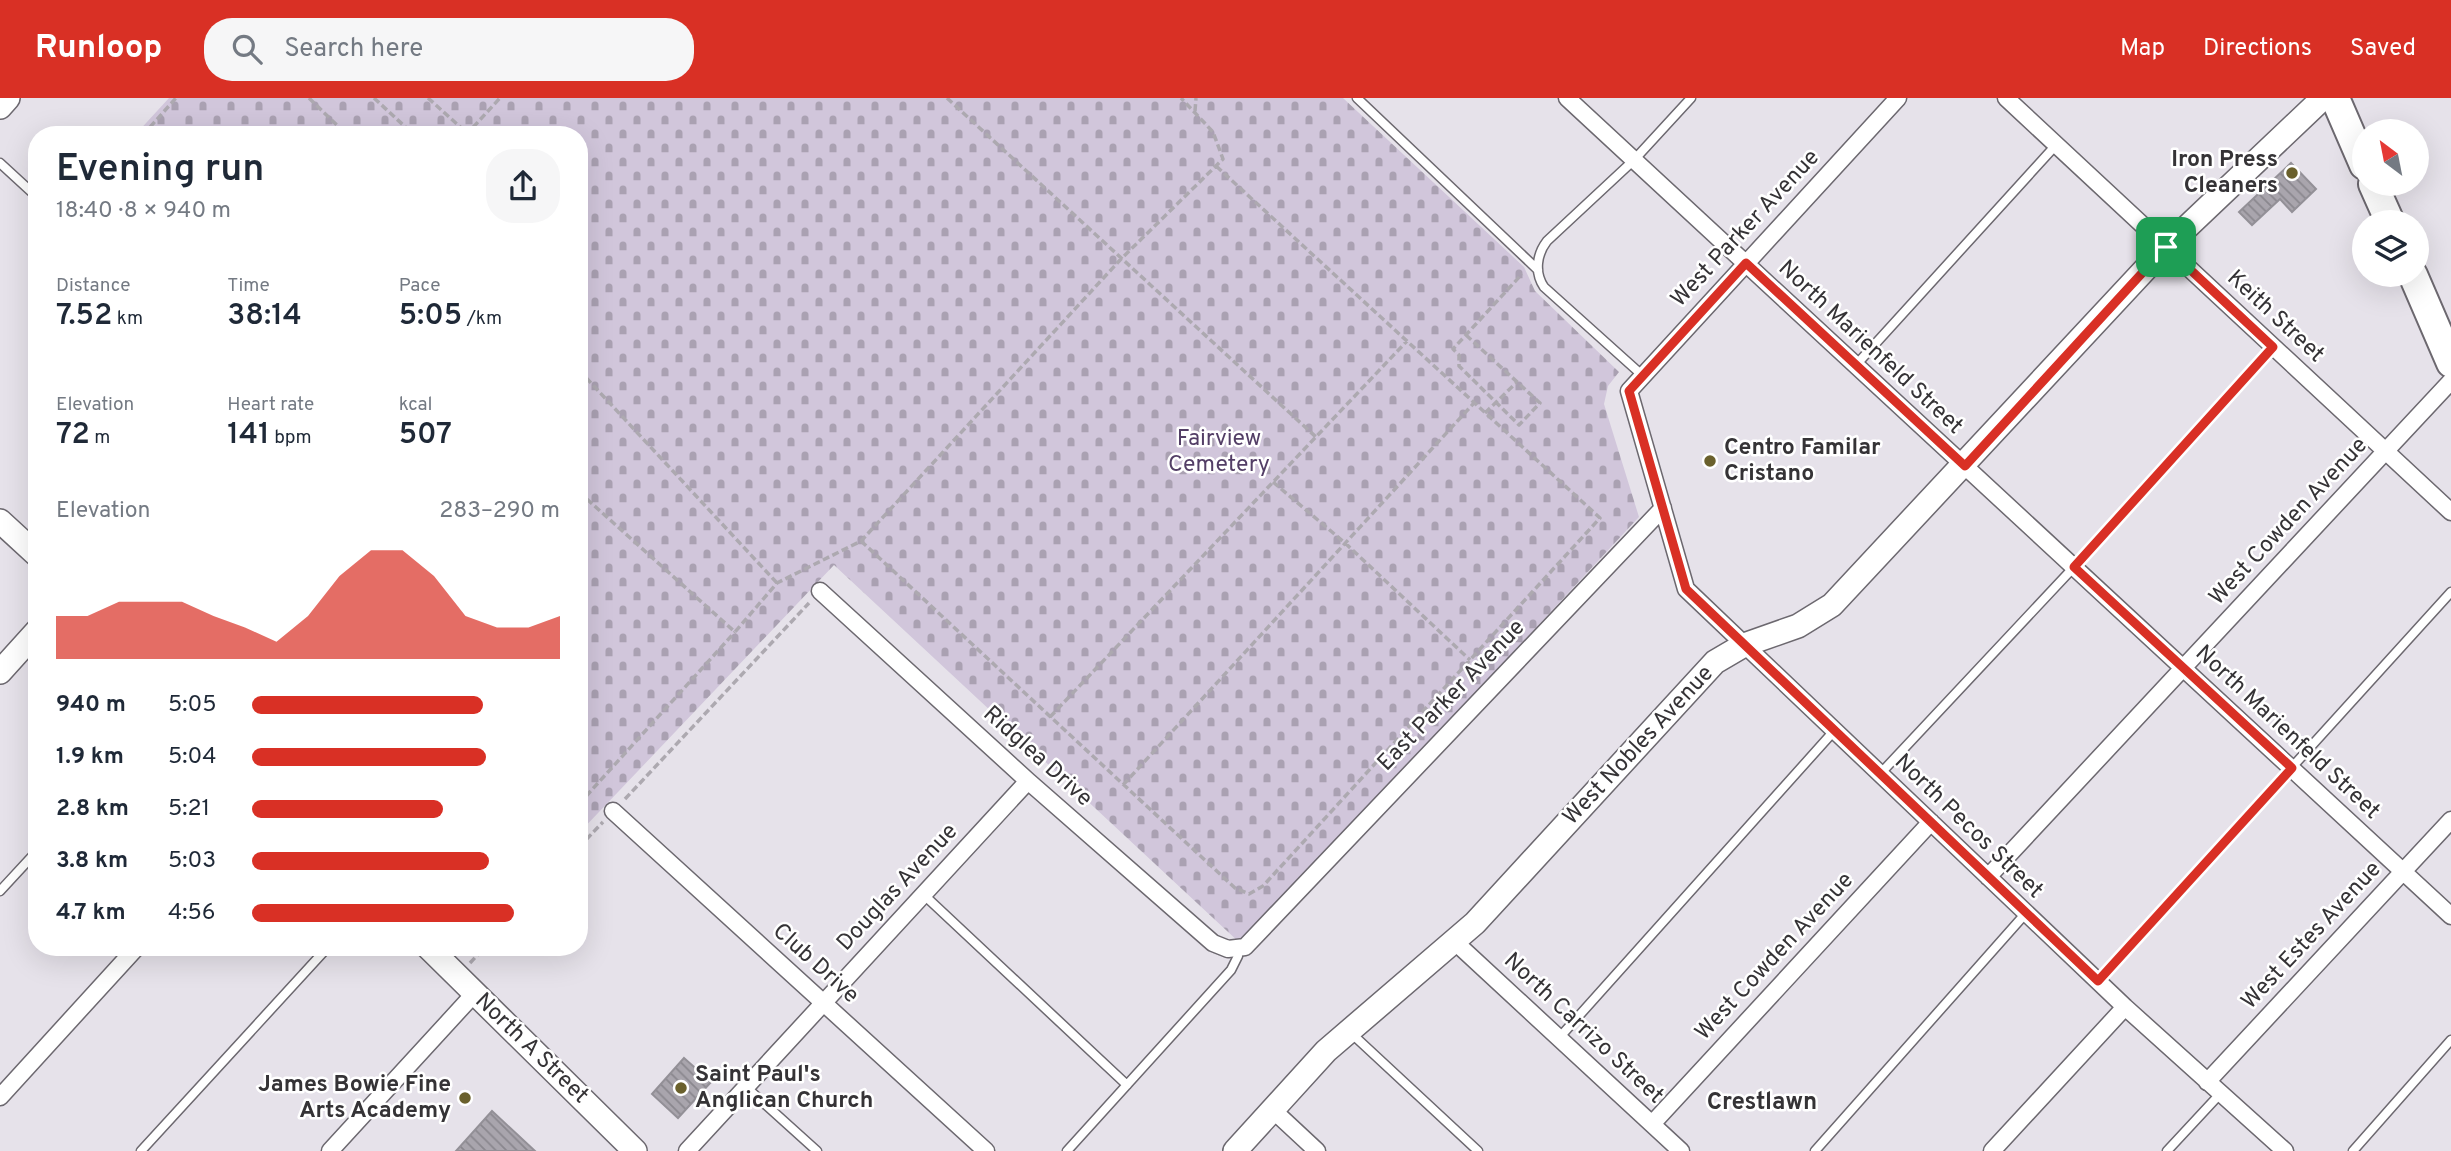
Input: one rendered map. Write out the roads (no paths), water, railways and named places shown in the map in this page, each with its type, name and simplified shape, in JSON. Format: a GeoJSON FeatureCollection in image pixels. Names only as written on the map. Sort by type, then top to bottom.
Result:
{"type":"FeatureCollection","features":[{"type":"Feature","properties":{"kind":"highway"},"geometry":{"type":"LineString","coordinates":[[2335,98],[2352,137]]}},
{"type":"Feature","properties":{"kind":"highway"},"geometry":{"type":"LineString","coordinates":[[2418,287],[2451,363]]}},
{"type":"Feature","properties":{"kind":"street"},"geometry":{"type":"LineString","coordinates":[[0,107],[8,98]]}},
{"type":"Feature","properties":{"kind":"street","name":"North Marienfeld Street"},"geometry":{"type":"LineString","coordinates":[[1567,98],[2451,916]]}},
{"type":"Feature","properties":{"kind":"street","name":"West Parker Avenue"},"geometry":{"type":"LineString","coordinates":[[1663,508],[1629,391],[1898,98]]}},
{"type":"Feature","properties":{"kind":"street","name":"Keith Street"},"geometry":{"type":"LineString","coordinates":[[2006,98],[2451,512]]}},
{"type":"Feature","properties":{"kind":"street","name":"West Nobles Avenue"},"geometry":{"type":"LineString","coordinates":[[1235,1151],[1326,1051],[1475,923],[1715,662],[1744,645],[1798,626],[1832,605],[1965,466],[2166,247],[2323,98]]}},
{"type":"Feature","properties":{"kind":"street","name":"West Cowden Avenue"},"geometry":{"type":"LineString","coordinates":[[1988,877],[2451,382]]}},
{"type":"Feature","properties":{"kind":"street","name":"North Pecos Street"},"geometry":{"type":"LineString","coordinates":[[1663,508],[1686,589],[2125,1007],[2285,1151]]}},
{"type":"Feature","properties":{"kind":"street","name":"East Parker Avenue"},"geometry":{"type":"LineString","coordinates":[[1233,949],[1245,947],[1663,508]]}},
{"type":"Feature","properties":{"kind":"street"},"geometry":{"type":"LineString","coordinates":[[0,520],[28,546]]}},
{"type":"Feature","properties":{"kind":"street","name":"Ridglea Drive"},"geometry":{"type":"LineString","coordinates":[[820,591],[1028,781],[1213,943],[1233,949]]}},
{"type":"Feature","properties":{"kind":"street"},"geometry":{"type":"LineString","coordinates":[[0,672],[28,641]]}},
{"type":"Feature","properties":{"kind":"street","name":"Douglas Avenue"},"geometry":{"type":"LineString","coordinates":[[687,1151],[1028,781]]}},
{"type":"Feature","properties":{"kind":"street","name":"Club Drive"},"geometry":{"type":"LineString","coordinates":[[613,811],[986,1151]]}},
{"type":"Feature","properties":{"kind":"street","name":"West Estes Avenue"},"geometry":{"type":"LineString","coordinates":[[2207,1083],[2451,821]]}},
{"type":"Feature","properties":{"kind":"street","name":"West Cowden Avenue"},"geometry":{"type":"LineString","coordinates":[[1652,1124],[1931,822]]}},
{"type":"Feature","properties":{"kind":"street","name":"North Carrizo Street"},"geometry":{"type":"LineString","coordinates":[[1454,941],[1681,1151]]}},
{"type":"Feature","properties":{"kind":"street"},"geometry":{"type":"LineString","coordinates":[[0,1097],[129,956]]}},
{"type":"Feature","properties":{"kind":"street","name":"North A Street"},"geometry":{"type":"LineString","coordinates":[[437,956],[635,1151]]}},
{"type":"Feature","properties":{"kind":"street"},"geometry":{"type":"LineString","coordinates":[[330,1151],[474,994]]}},
{"type":"Feature","properties":{"kind":"street"},"geometry":{"type":"LineString","coordinates":[[1992,1151],[2125,1007]]}},
{"type":"Feature","properties":{"kind":"street"},"geometry":{"type":"LineString","coordinates":[[1273,1110],[1317,1151]]}},
{"type":"Feature","properties":{"kind":"lane"},"geometry":{"type":"LineString","coordinates":[[1357,98],[1538,270]]}},
{"type":"Feature","properties":{"kind":"lane"},"geometry":{"type":"LineString","coordinates":[[1642,375],[1540,281],[1538,270],[1541,249],[1634,160],[1691,98]]}},
{"type":"Feature","properties":{"kind":"lane"},"geometry":{"type":"LineString","coordinates":[[1856,365],[2056,145]]}},
{"type":"Feature","properties":{"kind":"lane"},"geometry":{"type":"LineString","coordinates":[[0,163],[28,189]]}},
{"type":"Feature","properties":{"kind":"lane"},"geometry":{"type":"LineString","coordinates":[[1880,774],[2074,567],[2273,347]]}},
{"type":"Feature","properties":{"kind":"lane"},"geometry":{"type":"LineString","coordinates":[[2098,981],[2451,592]]}},
{"type":"Feature","properties":{"kind":"lane"},"geometry":{"type":"LineString","coordinates":[[1559,1038],[1834,731]]}},
{"type":"Feature","properties":{"kind":"lane"},"geometry":{"type":"LineString","coordinates":[[0,891],[28,861]]}},
{"type":"Feature","properties":{"kind":"lane"},"geometry":{"type":"LineString","coordinates":[[923,894],[1127,1084]]}},
{"type":"Feature","properties":{"kind":"lane"},"geometry":{"type":"LineString","coordinates":[[1815,1151],[2026,913]]}},
{"type":"Feature","properties":{"kind":"lane"},"geometry":{"type":"LineString","coordinates":[[1067,1151],[1231,970],[1238,956],[1233,949]]}},
{"type":"Feature","properties":{"kind":"lane"},"geometry":{"type":"LineString","coordinates":[[141,1151],[320,956]]}},
{"type":"Feature","properties":{"kind":"lane"},"geometry":{"type":"LineString","coordinates":[[1349,1031],[1478,1151]]}},
{"type":"Feature","properties":{"kind":"lane"},"geometry":{"type":"LineString","coordinates":[[2353,1151],[2451,1040]]}},
{"type":"Feature","properties":{"kind":"lane"},"geometry":{"type":"LineString","coordinates":[[746,1087],[817,1151]]}},
{"type":"Feature","properties":{"kind":"lane"},"geometry":{"type":"LineString","coordinates":[[2167,1151],[2220,1094]]}},
{"type":"Feature","properties":{"kind":"place","name":"Iron Press Cleaners"},"geometry":{"type":"Point","coordinates":[2292,173]}},
{"type":"Feature","properties":{"kind":"place","name":"Centro Familar Cristano"},"geometry":{"type":"Point","coordinates":[1710,461]}},
{"type":"Feature","properties":{"kind":"place","name":"Saint Paul's Anglican Church"},"geometry":{"type":"Point","coordinates":[681,1088]}},
{"type":"Feature","properties":{"kind":"place","name":"James Bowie Fine Arts Academy"},"geometry":{"type":"Point","coordinates":[465,1098]}},
{"type":"Feature","properties":{"kind":"district","name":"Crestlawn"},"geometry":{"type":"Point","coordinates":[1762,1103]}},
{"type":"Feature","properties":{"kind":"park label","name":"Fairview Cemetery"},"geometry":{"type":"Point","coordinates":[1219,452]}}]}
